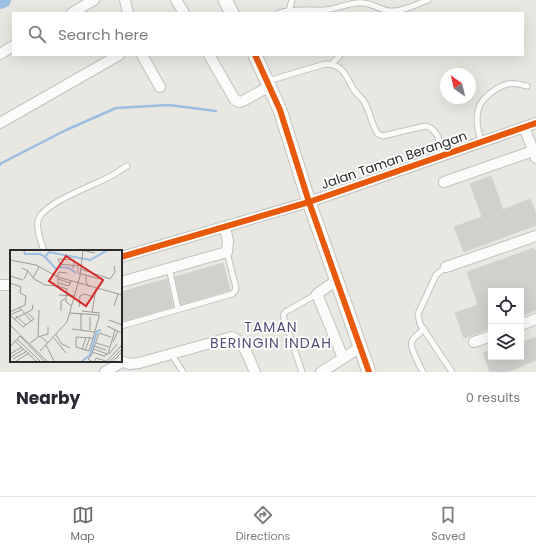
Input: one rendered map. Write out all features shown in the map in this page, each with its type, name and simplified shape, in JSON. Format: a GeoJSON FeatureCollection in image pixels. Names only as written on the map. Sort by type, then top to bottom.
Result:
{"type":"FeatureCollection","features":[{"type":"Feature","properties":{"kind":"street"},"geometry":{"type":"LineString","coordinates":[[74,12],[94,0]]}},
{"type":"Feature","properties":{"kind":"street"},"geometry":{"type":"LineString","coordinates":[[125,0],[128,12]]}},
{"type":"Feature","properties":{"kind":"street"},"geometry":{"type":"LineString","coordinates":[[176,0],[183,12]]}},
{"type":"Feature","properties":{"kind":"street"},"geometry":{"type":"LineString","coordinates":[[224,0],[231,12]]}},
{"type":"Feature","properties":{"kind":"street"},"geometry":{"type":"LineString","coordinates":[[0,54],[12,47]]}},
{"type":"Feature","properties":{"kind":"street"},"geometry":{"type":"LineString","coordinates":[[0,123],[117,56]]}},
{"type":"Feature","properties":{"kind":"street"},"geometry":{"type":"LineString","coordinates":[[143,56],[160,87]]}},
{"type":"Feature","properties":{"kind":"street"},"geometry":{"type":"LineString","coordinates":[[210,56],[235,100],[239,102],[243,101],[268,83]]}},
{"type":"Feature","properties":{"kind":"street"},"geometry":{"type":"LineString","coordinates":[[255,56],[280,110],[309,202],[369,372]]}},
{"type":"Feature","properties":{"kind":"street","name":"Jalan Taman Berangan"},"geometry":{"type":"LineString","coordinates":[[122,257],[309,202],[536,123]]}},
{"type":"Feature","properties":{"kind":"street"},"geometry":{"type":"LineString","coordinates":[[444,182],[535,155],[524,127]]}},
{"type":"Feature","properties":{"kind":"street"},"geometry":{"type":"LineString","coordinates":[[122,282],[227,252],[228,241],[225,227]]}},
{"type":"Feature","properties":{"kind":"street"},"geometry":{"type":"LineString","coordinates":[[446,267],[536,236]]}},
{"type":"Feature","properties":{"kind":"street"},"geometry":{"type":"LineString","coordinates":[[337,280],[317,294],[343,358]]}},
{"type":"Feature","properties":{"kind":"street"},"geometry":{"type":"LineString","coordinates":[[524,324],[536,319]]}},
{"type":"Feature","properties":{"kind":"street"},"geometry":{"type":"LineString","coordinates":[[105,372],[122,362],[139,364],[232,337],[238,339],[242,344],[255,372]]}},
{"type":"Feature","properties":{"kind":"street"},"geometry":{"type":"LineString","coordinates":[[474,342],[488,337]]}},
{"type":"Feature","properties":{"kind":"street"},"geometry":{"type":"LineString","coordinates":[[321,372],[361,347]]}},
{"type":"Feature","properties":{"kind":"lane"},"geometry":{"type":"LineString","coordinates":[[289,11],[292,0]]}},
{"type":"Feature","properties":{"kind":"lane"},"geometry":{"type":"LineString","coordinates":[[284,12],[326,10],[357,3],[373,5],[390,11],[399,10],[428,0]]}},
{"type":"Feature","properties":{"kind":"lane"},"geometry":{"type":"LineString","coordinates":[[332,64],[339,56]]}},
{"type":"Feature","properties":{"kind":"lane"},"geometry":{"type":"LineString","coordinates":[[268,83],[325,64],[332,64],[341,69],[356,93],[363,101],[378,134],[383,136],[425,126],[430,127],[435,131],[444,154]]}},
{"type":"Feature","properties":{"kind":"lane"},"geometry":{"type":"LineString","coordinates":[[481,142],[477,126],[477,118],[479,106],[483,101],[501,86],[516,83],[527,86]]}},
{"type":"Feature","properties":{"kind":"lane"},"geometry":{"type":"LineString","coordinates":[[44,250],[38,232],[38,219],[43,211],[56,202],[112,176],[127,166]]}},
{"type":"Feature","properties":{"kind":"lane"},"geometry":{"type":"LineString","coordinates":[[122,326],[232,294],[236,288],[227,252]]}},
{"type":"Feature","properties":{"kind":"lane"},"geometry":{"type":"LineString","coordinates":[[446,267],[436,275],[418,314],[420,324],[452,372]]}},
{"type":"Feature","properties":{"kind":"lane"},"geometry":{"type":"LineString","coordinates":[[169,268],[178,309]]}},
{"type":"Feature","properties":{"kind":"lane"},"geometry":{"type":"LineString","coordinates":[[302,372],[283,315],[284,312],[317,294]]}},
{"type":"Feature","properties":{"kind":"lane"},"geometry":{"type":"LineString","coordinates":[[424,329],[413,340],[411,345],[424,372]]}},
{"type":"Feature","properties":{"kind":"lane"},"geometry":{"type":"LineString","coordinates":[[172,355],[183,372]]}},
{"type":"Feature","properties":{"kind":"building"},"geometry":{"type":"Polygon","coordinates":[[[491,176],[503,210],[530,199],[536,213],[536,225],[464,252],[454,227],[482,217],[470,184],[491,176]]]}},
{"type":"Feature","properties":{"kind":"building"},"geometry":{"type":"Polygon","coordinates":[[[534,248],[536,252],[536,310],[524,315],[524,288],[488,288],[488,329],[464,338],[455,313],[478,305],[467,272],[534,248]]]}},
{"type":"Feature","properties":{"kind":"building"},"geometry":{"type":"Polygon","coordinates":[[[223,263],[230,290],[181,305],[175,277],[223,263]]]}},
{"type":"Feature","properties":{"kind":"building"},"geometry":{"type":"Polygon","coordinates":[[[167,279],[173,307],[122,322],[122,292],[167,279]]]}},
{"type":"Feature","properties":{"kind":"building"},"geometry":{"type":"Polygon","coordinates":[[[536,337],[536,360],[507,372],[490,372],[483,353],[488,351],[488,360],[524,360],[524,342],[536,337]]]}},
{"type":"Feature","properties":{"kind":"waterway"},"geometry":{"type":"LineString","coordinates":[[0,165],[66,130],[116,108],[169,105],[216,111]]}},
{"type":"Feature","properties":{"kind":"cycle path"},"geometry":{"type":"LineString","coordinates":[[255,56],[280,110],[309,202],[369,372]]}},
{"type":"Feature","properties":{"kind":"cycle path"},"geometry":{"type":"LineString","coordinates":[[122,257],[309,202],[536,123]]}},
{"type":"Feature","properties":{"kind":"district","name":"TAMAN BERINGIN INDAH"},"geometry":{"type":"Point","coordinates":[271,336]}}]}
